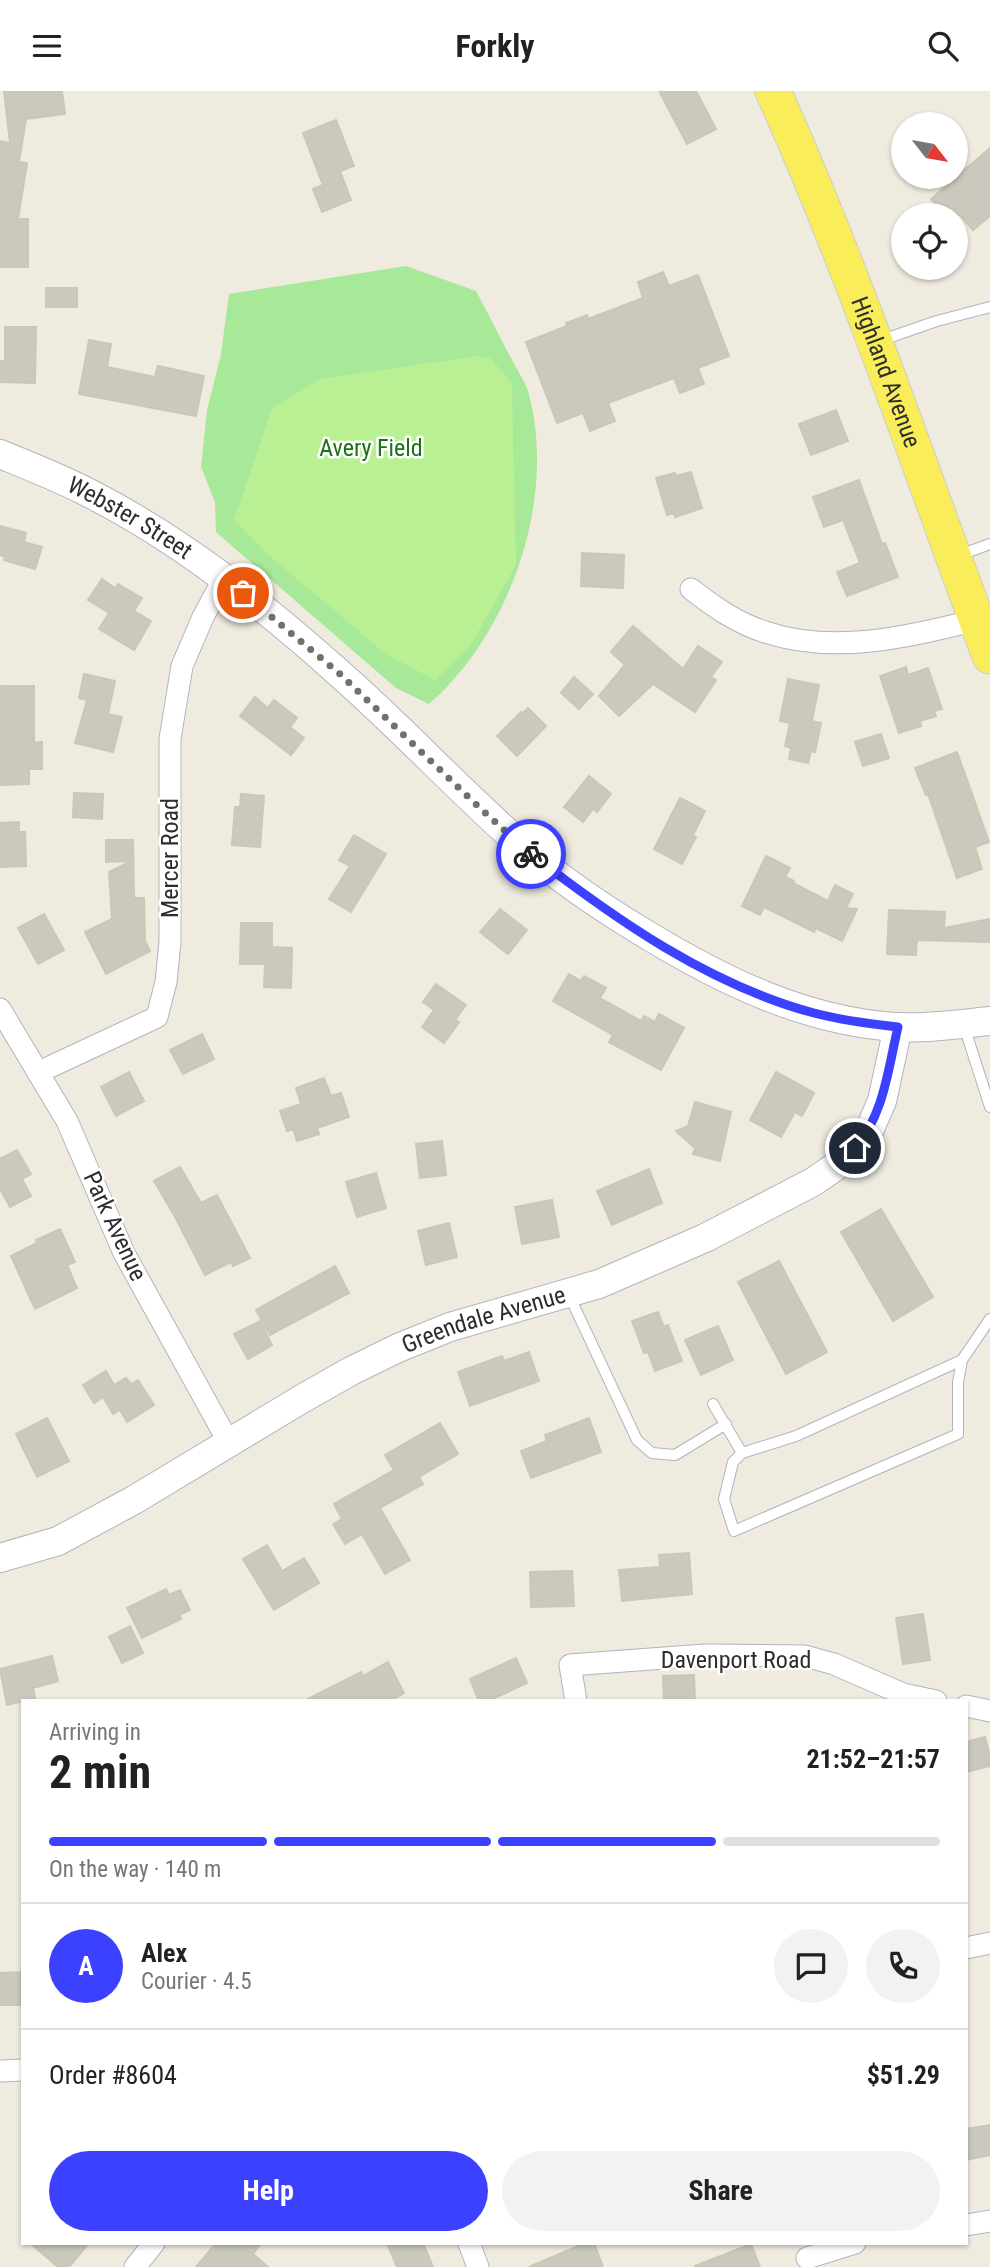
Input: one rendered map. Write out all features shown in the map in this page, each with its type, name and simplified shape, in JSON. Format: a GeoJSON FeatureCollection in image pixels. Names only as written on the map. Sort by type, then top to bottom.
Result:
{"type":"FeatureCollection","features":[{"type":"Feature","properties":{"kind":"main road","name":"Highland Avenue"},"geometry":{"type":"LineString","coordinates":[[773,91],[811,176],[876,342],[990,656]]}},
{"type":"Feature","properties":{"kind":"street","name":"Webster Street"},"geometry":{"type":"LineString","coordinates":[[0,454],[82,489],[165,538],[224,578],[340,674],[531,854],[624,921],[715,974],[783,1003],[839,1019],[898,1027],[977,1022]]}},
{"type":"Feature","properties":{"kind":"street","name":"Mercer Road"},"geometry":{"type":"LineString","coordinates":[[39,1072],[157,1017],[166,982],[170,942],[170,739],[182,666],[224,578]]}},
{"type":"Feature","properties":{"kind":"street"},"geometry":{"type":"LineString","coordinates":[[691,589],[745,624],[764,632],[808,642],[893,639],[976,620]]}},
{"type":"Feature","properties":{"kind":"street","name":"Park Avenue"},"geometry":{"type":"LineString","coordinates":[[0,1009],[67,1121],[124,1253],[229,1443]]}},
{"type":"Feature","properties":{"kind":"street","name":"Greendale Avenue"},"geometry":{"type":"LineString","coordinates":[[0,1558],[58,1541],[134,1500],[330,1382],[398,1348],[450,1327],[599,1284],[694,1244],[813,1182],[842,1163],[868,1133],[881,1101],[898,1027]]}},
{"type":"Feature","properties":{"kind":"street","name":"Davenport Road"},"geometry":{"type":"LineString","coordinates":[[576,1699],[570,1665],[705,1655],[805,1656],[834,1664],[903,1694],[927,1699]]}},
{"type":"Feature","properties":{"kind":"street"},"geometry":{"type":"LineString","coordinates":[[968,1706],[990,1711]]}},
{"type":"Feature","properties":{"kind":"street"},"geometry":{"type":"LineString","coordinates":[[968,1948],[990,1943]]}},
{"type":"Feature","properties":{"kind":"street"},"geometry":{"type":"LineString","coordinates":[[0,2071],[21,2070]]}},
{"type":"Feature","properties":{"kind":"street"},"geometry":{"type":"LineString","coordinates":[[968,2225],[990,2221]]}},
{"type":"Feature","properties":{"kind":"street"},"geometry":{"type":"LineString","coordinates":[[135,2267],[152,2245]]}},
{"type":"Feature","properties":{"kind":"street"},"geometry":{"type":"LineString","coordinates":[[470,2245],[478,2267]]}},
{"type":"Feature","properties":{"kind":"street"},"geometry":{"type":"LineString","coordinates":[[806,2256],[847,2245]]}},
{"type":"Feature","properties":{"kind":"lane"},"geometry":{"type":"LineString","coordinates":[[876,342],[937,321],[990,307]]}},
{"type":"Feature","properties":{"kind":"lane"},"geometry":{"type":"LineString","coordinates":[[953,557],[990,544]]}},
{"type":"Feature","properties":{"kind":"lane"},"geometry":{"type":"LineString","coordinates":[[977,1022],[990,1107]]}},
{"type":"Feature","properties":{"kind":"lane"},"geometry":{"type":"LineString","coordinates":[[568,1293],[638,1440],[652,1454],[675,1455],[726,1424]]}},
{"type":"Feature","properties":{"kind":"lane"},"geometry":{"type":"LineString","coordinates":[[962,1360],[796,1436],[742,1453],[733,1462],[724,1499],[734,1531],[958,1434],[958,1383],[962,1360],[990,1319]]}},
{"type":"Feature","properties":{"kind":"lane"},"geometry":{"type":"LineString","coordinates":[[713,1404],[742,1453]]}},
{"type":"Feature","properties":{"kind":"green space","name":"Avery Field"},"geometry":{"type":"Polygon","coordinates":[[[406,266],[476,291],[528,391],[536,432],[537,474],[531,517],[520,560],[504,601],[483,640],[458,674],[429,704],[396,688],[216,532],[215,502],[201,467],[207,410],[221,354],[229,294],[406,266]]]}},
{"type":"Feature","properties":{"kind":"green space","name":"Avery Field"},"geometry":{"type":"Polygon","coordinates":[[[478,356],[490,358],[512,383],[516,565],[470,646],[435,680],[387,655],[265,552],[234,520],[272,408],[320,379],[478,356]]]}},
{"type":"Feature","properties":{"kind":"building"},"geometry":{"type":"Polygon","coordinates":[[[4,91],[62,91],[65,114],[26,119],[19,162],[27,163],[18,219],[28,219],[28,267],[0,267],[0,141],[10,143],[4,91]]]}},
{"type":"Feature","properties":{"kind":"building"},"geometry":{"type":"Polygon","coordinates":[[[659,91],[696,91],[716,129],[687,144],[659,91]]]}},
{"type":"Feature","properties":{"kind":"building"},"geometry":{"type":"Polygon","coordinates":[[[336,120],[354,166],[340,171],[351,200],[322,212],[313,189],[323,185],[303,133],[336,120]]]}},
{"type":"Feature","properties":{"kind":"building"},"geometry":{"type":"Polygon","coordinates":[[[990,148],[990,216],[973,230],[968,224],[968,203],[934,203],[931,199],[943,189],[968,189],[968,167],[990,148]]]}},
{"type":"Feature","properties":{"kind":"building"},"geometry":{"type":"Polygon","coordinates":[[[663,272],[669,286],[698,275],[729,356],[698,368],[704,384],[680,393],[674,378],[608,403],[615,421],[590,431],[583,413],[557,423],[526,342],[587,315],[588,319],[643,298],[638,282],[663,272]]]}},
{"type":"Feature","properties":{"kind":"building"},"geometry":{"type":"Polygon","coordinates":[[[46,288],[77,288],[77,307],[46,307],[46,288]]]}},
{"type":"Feature","properties":{"kind":"building"},"geometry":{"type":"Polygon","coordinates":[[[5,327],[36,327],[35,383],[0,382],[0,361],[5,361],[5,327]]]}},
{"type":"Feature","properties":{"kind":"building"},"geometry":{"type":"Polygon","coordinates":[[[89,340],[111,344],[107,367],[155,377],[158,366],[204,376],[196,416],[79,394],[89,340]]]}},
{"type":"Feature","properties":{"kind":"building"},"geometry":{"type":"Polygon","coordinates":[[[836,410],[848,441],[811,455],[799,424],[836,410]]]}},
{"type":"Feature","properties":{"kind":"building"},"geometry":{"type":"Polygon","coordinates":[[[691,472],[702,508],[675,517],[674,513],[667,515],[656,478],[691,472]]]}},
{"type":"Feature","properties":{"kind":"building"},"geometry":{"type":"Polygon","coordinates":[[[859,480],[882,544],[885,543],[898,577],[847,596],[837,572],[860,563],[843,520],[824,527],[813,497],[859,480]]]}},
{"type":"Feature","properties":{"kind":"building"},"geometry":{"type":"Polygon","coordinates":[[[0,526],[26,533],[24,542],[42,547],[35,569],[4,560],[5,557],[0,555],[0,526]]]}},
{"type":"Feature","properties":{"kind":"building"},"geometry":{"type":"Polygon","coordinates":[[[582,553],[624,555],[623,588],[581,586],[582,553]]]}},
{"type":"Feature","properties":{"kind":"building"},"geometry":{"type":"Polygon","coordinates":[[[102,579],[115,588],[118,584],[142,598],[134,611],[151,621],[134,650],[99,629],[109,613],[88,600],[102,579]]]}},
{"type":"Feature","properties":{"kind":"building"},"geometry":{"type":"Polygon","coordinates":[[[633,626],[683,669],[698,646],[722,662],[711,677],[716,680],[695,712],[653,684],[619,716],[599,696],[625,665],[611,652],[633,626]]]}},
{"type":"Feature","properties":{"kind":"building"},"geometry":{"type":"Polygon","coordinates":[[[906,667],[908,675],[928,668],[942,709],[934,711],[936,716],[920,721],[921,726],[899,733],[880,676],[906,667]]]}},
{"type":"Feature","properties":{"kind":"building"},"geometry":{"type":"Polygon","coordinates":[[[84,674],[115,681],[108,714],[122,717],[113,752],[75,743],[87,700],[79,698],[84,674]]]}},
{"type":"Feature","properties":{"kind":"building"},"geometry":{"type":"Polygon","coordinates":[[[574,677],[593,694],[579,709],[561,693],[574,677]]]}},
{"type":"Feature","properties":{"kind":"building"},"geometry":{"type":"Polygon","coordinates":[[[788,679],[819,685],[812,721],[821,723],[815,752],[811,751],[808,763],[789,759],[791,748],[785,746],[790,723],[780,721],[788,679]]]}},
{"type":"Feature","properties":{"kind":"building"},"geometry":{"type":"Polygon","coordinates":[[[0,686],[34,686],[34,743],[42,742],[42,769],[29,769],[29,784],[0,785],[0,686]]]}},
{"type":"Feature","properties":{"kind":"building"},"geometry":{"type":"Polygon","coordinates":[[[255,697],[268,708],[274,700],[297,718],[290,727],[304,738],[291,755],[240,716],[255,697]]]}},
{"type":"Feature","properties":{"kind":"building"},"geometry":{"type":"Polygon","coordinates":[[[528,708],[546,726],[517,756],[497,736],[528,708]]]}},
{"type":"Feature","properties":{"kind":"building"},"geometry":{"type":"Polygon","coordinates":[[[881,734],[889,758],[863,766],[855,742],[881,734]]]}},
{"type":"Feature","properties":{"kind":"building"},"geometry":{"type":"Polygon","coordinates":[[[957,752],[989,842],[975,847],[982,869],[957,878],[928,794],[926,795],[915,768],[957,752]]]}},
{"type":"Feature","properties":{"kind":"building"},"geometry":{"type":"Polygon","coordinates":[[[589,776],[611,794],[597,812],[593,809],[583,822],[564,807],[589,776]]]}},
{"type":"Feature","properties":{"kind":"building"},"geometry":{"type":"Polygon","coordinates":[[[74,793],[103,794],[102,819],[73,817],[74,793]]]}},
{"type":"Feature","properties":{"kind":"building"},"geometry":{"type":"Polygon","coordinates":[[[241,794],[264,796],[260,847],[232,845],[235,807],[240,807],[241,794]]]}},
{"type":"Feature","properties":{"kind":"building"},"geometry":{"type":"Polygon","coordinates":[[[680,798],[705,811],[682,864],[654,849],[680,798]]]}},
{"type":"Feature","properties":{"kind":"building"},"geometry":{"type":"Polygon","coordinates":[[[19,822],[19,832],[25,832],[26,866],[0,867],[0,823],[19,822]]]}},
{"type":"Feature","properties":{"kind":"building"},"geometry":{"type":"Polygon","coordinates":[[[354,835],[386,854],[351,912],[329,899],[350,866],[339,860],[354,835]]]}},
{"type":"Feature","properties":{"kind":"building"},"geometry":{"type":"Polygon","coordinates":[[[106,840],[133,840],[134,898],[144,898],[145,941],[150,951],[106,974],[85,932],[112,919],[109,872],[131,861],[106,862],[106,840]]]}},
{"type":"Feature","properties":{"kind":"building"},"geometry":{"type":"Polygon","coordinates":[[[766,856],[790,868],[785,877],[794,881],[793,883],[828,901],[835,885],[853,894],[846,908],[857,909],[842,941],[816,928],[814,932],[764,907],[760,915],[742,906],[766,856]]]}},
{"type":"Feature","properties":{"kind":"building"},"geometry":{"type":"Polygon","coordinates":[[[500,909],[527,930],[508,954],[480,932],[500,909]]]}},
{"type":"Feature","properties":{"kind":"building"},"geometry":{"type":"Polygon","coordinates":[[[889,910],[945,912],[944,928],[990,919],[990,942],[917,940],[916,955],[887,954],[889,910]]]}},
{"type":"Feature","properties":{"kind":"building"},"geometry":{"type":"Polygon","coordinates":[[[44,914],[64,950],[38,964],[18,928],[44,914]]]}},
{"type":"Feature","properties":{"kind":"building"},"geometry":{"type":"Polygon","coordinates":[[[241,923],[272,923],[272,947],[292,948],[291,988],[264,987],[265,964],[240,964],[241,923]]]}},
{"type":"Feature","properties":{"kind":"building"},"geometry":{"type":"Polygon","coordinates":[[[569,974],[581,981],[584,976],[606,988],[600,998],[641,1021],[644,1016],[655,1022],[659,1014],[684,1028],[661,1070],[609,1042],[613,1035],[553,1001],[569,974]]]}},
{"type":"Feature","properties":{"kind":"building"},"geometry":{"type":"Polygon","coordinates":[[[436,984],[466,1005],[455,1020],[459,1022],[444,1043],[422,1027],[434,1010],[423,1002],[436,984]]]}},
{"type":"Feature","properties":{"kind":"building"},"geometry":{"type":"Polygon","coordinates":[[[202,1034],[214,1059],[183,1074],[170,1050],[202,1034]]]}},
{"type":"Feature","properties":{"kind":"building"},"geometry":{"type":"Polygon","coordinates":[[[129,1072],[144,1101],[116,1116],[101,1087],[129,1072]]]}},
{"type":"Feature","properties":{"kind":"building"},"geometry":{"type":"Polygon","coordinates":[[[776,1072],[814,1093],[802,1116],[795,1112],[781,1137],[750,1120],[776,1072]]]}},
{"type":"Feature","properties":{"kind":"building"},"geometry":{"type":"Polygon","coordinates":[[[324,1078],[331,1096],[341,1093],[349,1117],[317,1128],[319,1134],[297,1141],[293,1129],[287,1131],[280,1111],[301,1104],[296,1088],[324,1078]]]}},
{"type":"Feature","properties":{"kind":"building"},"geometry":{"type":"Polygon","coordinates":[[[695,1102],[731,1112],[720,1161],[693,1154],[695,1148],[676,1131],[688,1126],[695,1102]]]}},
{"type":"Feature","properties":{"kind":"building"},"geometry":{"type":"Polygon","coordinates":[[[442,1141],[446,1175],[420,1178],[416,1144],[442,1141]]]}},
{"type":"Feature","properties":{"kind":"building"},"geometry":{"type":"Polygon","coordinates":[[[17,1150],[31,1174],[22,1179],[31,1196],[10,1207],[0,1189],[0,1159],[17,1150]]]}},
{"type":"Feature","properties":{"kind":"building"},"geometry":{"type":"Polygon","coordinates":[[[180,1167],[201,1203],[217,1195],[250,1258],[233,1266],[231,1262],[205,1275],[154,1181],[180,1167]]]}},
{"type":"Feature","properties":{"kind":"building"},"geometry":{"type":"Polygon","coordinates":[[[649,1169],[662,1203],[612,1225],[597,1191],[649,1169]]]}},
{"type":"Feature","properties":{"kind":"building"},"geometry":{"type":"Polygon","coordinates":[[[376,1173],[386,1208],[357,1217],[346,1182],[376,1173]]]}},
{"type":"Feature","properties":{"kind":"building"},"geometry":{"type":"Polygon","coordinates":[[[552,1200],[559,1237],[522,1244],[515,1207],[552,1200]]]}},
{"type":"Feature","properties":{"kind":"building"},"geometry":{"type":"Polygon","coordinates":[[[881,1209],[933,1297],[893,1321],[841,1232],[881,1209]]]}},
{"type":"Feature","properties":{"kind":"building"},"geometry":{"type":"Polygon","coordinates":[[[449,1223],[457,1257],[426,1265],[418,1231],[449,1223]]]}},
{"type":"Feature","properties":{"kind":"building"},"geometry":{"type":"Polygon","coordinates":[[[60,1229],[75,1262],[67,1265],[77,1288],[35,1309],[11,1256],[60,1229]]]}},
{"type":"Feature","properties":{"kind":"building"},"geometry":{"type":"Polygon","coordinates":[[[779,1261],[827,1352],[786,1374],[738,1282],[779,1261]]]}},
{"type":"Feature","properties":{"kind":"building"},"geometry":{"type":"Polygon","coordinates":[[[335,1266],[349,1293],[270,1335],[256,1310],[335,1266]]]}},
{"type":"Feature","properties":{"kind":"building"},"geometry":{"type":"Polygon","coordinates":[[[658,1312],[664,1327],[668,1325],[682,1361],[655,1371],[648,1352],[644,1353],[632,1321],[658,1312]]]}},
{"type":"Feature","properties":{"kind":"building"},"geometry":{"type":"Polygon","coordinates":[[[260,1321],[272,1345],[248,1359],[234,1334],[260,1321]]]}},
{"type":"Feature","properties":{"kind":"building"},"geometry":{"type":"Polygon","coordinates":[[[718,1326],[733,1360],[701,1375],[685,1340],[718,1326]]]}},
{"type":"Feature","properties":{"kind":"building"},"geometry":{"type":"Polygon","coordinates":[[[529,1352],[539,1381],[470,1406],[458,1372],[502,1356],[504,1361],[529,1352]]]}},
{"type":"Feature","properties":{"kind":"building"},"geometry":{"type":"Polygon","coordinates":[[[106,1371],[114,1385],[126,1378],[131,1384],[138,1380],[154,1405],[127,1422],[120,1410],[113,1414],[103,1397],[94,1403],[83,1385],[106,1371]]]}},
{"type":"Feature","properties":{"kind":"building"},"geometry":{"type":"Polygon","coordinates":[[[47,1418],[69,1461],[37,1477],[16,1434],[47,1418]]]}},
{"type":"Feature","properties":{"kind":"building"},"geometry":{"type":"Polygon","coordinates":[[[589,1418],[601,1452],[531,1478],[521,1451],[547,1441],[545,1435],[589,1418]]]}},
{"type":"Feature","properties":{"kind":"building"},"geometry":{"type":"Polygon","coordinates":[[[440,1423],[458,1454],[419,1477],[423,1484],[380,1508],[410,1560],[385,1574],[362,1534],[345,1544],[333,1524],[342,1519],[334,1504],[394,1470],[385,1455],[440,1423]]]}},
{"type":"Feature","properties":{"kind":"building"},"geometry":{"type":"Polygon","coordinates":[[[267,1545],[282,1571],[304,1558],[319,1583],[274,1610],[243,1559],[267,1545]]]}},
{"type":"Feature","properties":{"kind":"building"},"geometry":{"type":"Polygon","coordinates":[[[689,1553],[692,1594],[622,1601],[619,1570],[660,1567],[659,1555],[689,1553]]]}},
{"type":"Feature","properties":{"kind":"building"},"geometry":{"type":"Polygon","coordinates":[[[572,1571],[574,1606],[531,1607],[530,1572],[572,1571]]]}},
{"type":"Feature","properties":{"kind":"building"},"geometry":{"type":"Polygon","coordinates":[[[166,1589],[169,1595],[180,1590],[190,1610],[179,1615],[181,1619],[142,1638],[127,1608],[166,1589]]]}},
{"type":"Feature","properties":{"kind":"building"},"geometry":{"type":"Polygon","coordinates":[[[923,1614],[930,1660],[903,1664],[896,1618],[923,1614]]]}},
{"type":"Feature","properties":{"kind":"building"},"geometry":{"type":"Polygon","coordinates":[[[130,1626],[143,1653],[122,1663],[109,1637],[130,1626]]]}},
{"type":"Feature","properties":{"kind":"building"},"geometry":{"type":"Polygon","coordinates":[[[52,1656],[58,1681],[33,1688],[35,1698],[21,1699],[21,1702],[7,1705],[0,1669],[52,1656]]]}},
{"type":"Feature","properties":{"kind":"building"},"geometry":{"type":"Polygon","coordinates":[[[516,1658],[527,1683],[492,1699],[478,1699],[470,1679],[516,1658]]]}},
{"type":"Feature","properties":{"kind":"building"},"geometry":{"type":"Polygon","coordinates":[[[388,1662],[404,1693],[394,1699],[308,1699],[361,1672],[363,1676],[388,1662]]]}},
{"type":"Feature","properties":{"kind":"building"},"geometry":{"type":"Polygon","coordinates":[[[694,1675],[695,1699],[664,1699],[663,1676],[694,1675]]]}},
{"type":"Feature","properties":{"kind":"building"},"geometry":{"type":"Polygon","coordinates":[[[985,1737],[990,1766],[968,1772],[968,1741],[985,1737]]]}},
{"type":"Feature","properties":{"kind":"building"},"geometry":{"type":"Polygon","coordinates":[[[21,1972],[21,2005],[0,2005],[0,1973],[21,1972]]]}},
{"type":"Feature","properties":{"kind":"building"},"geometry":{"type":"Polygon","coordinates":[[[990,2125],[990,2155],[968,2160],[968,2129],[990,2125]]]}},
{"type":"Feature","properties":{"kind":"building"},"geometry":{"type":"Polygon","coordinates":[[[32,2245],[87,2245],[69,2267],[58,2267],[32,2245]]]}},
{"type":"Feature","properties":{"kind":"building"},"geometry":{"type":"Polygon","coordinates":[[[214,2245],[260,2245],[253,2254],[268,2267],[196,2267],[214,2245]]]}},
{"type":"Feature","properties":{"kind":"building"},"geometry":{"type":"Polygon","coordinates":[[[388,2245],[424,2245],[433,2267],[397,2267],[388,2245]]]}},
{"type":"Feature","properties":{"kind":"building"},"geometry":{"type":"Polygon","coordinates":[[[580,2245],[595,2245],[603,2267],[529,2267],[580,2245]]]}},
{"type":"Feature","properties":{"kind":"building"},"geometry":{"type":"Polygon","coordinates":[[[751,2245],[760,2267],[695,2267],[751,2245]]]}},
{"type":"Feature","properties":{"kind":"way so far"},"geometry":{"type":"LineString","coordinates":[[243,593],[340,674],[531,854]]}},
{"type":"Feature","properties":{"kind":"route"},"geometry":{"type":"LineString","coordinates":[[531,854],[624,921],[715,974],[783,1003],[813,1012],[898,1027],[881,1101],[868,1133],[855,1148]]}}]}
